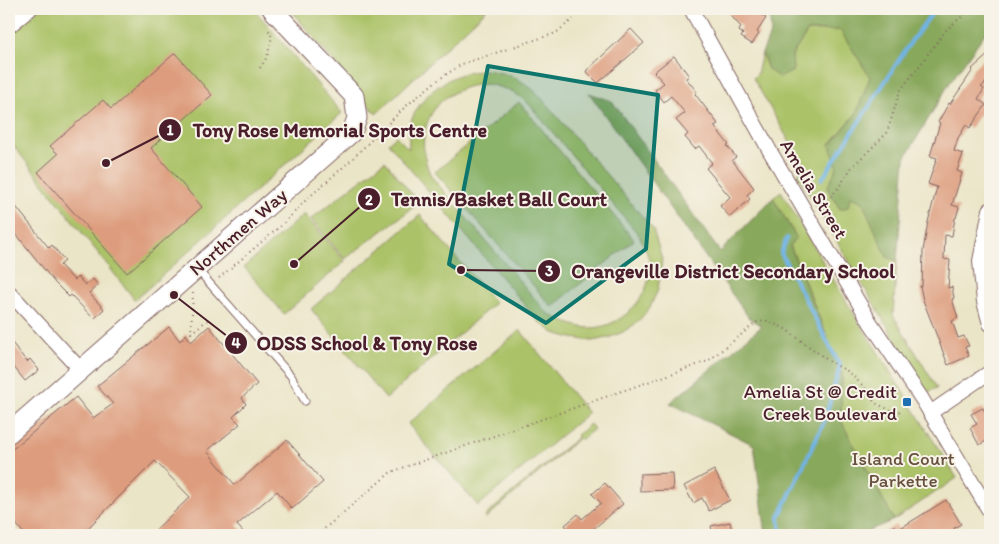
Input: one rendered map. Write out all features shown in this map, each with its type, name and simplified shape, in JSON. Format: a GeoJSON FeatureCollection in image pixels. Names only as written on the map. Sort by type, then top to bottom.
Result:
{"type":"FeatureCollection","features":[{"type":"Feature","properties":{"kind":"street"},"geometry":{"type":"LineString","coordinates":[[9,26],[30,9]]}},
{"type":"Feature","properties":{"kind":"street","name":"Amelia Street"},"geometry":{"type":"LineString","coordinates":[[691,9],[771,153],[870,322],[930,413],[990,512]]}},
{"type":"Feature","properties":{"kind":"street","name":"Northmen Way"},"geometry":{"type":"LineString","coordinates":[[9,433],[350,133],[358,118],[354,96],[268,16]]}},
{"type":"Feature","properties":{"kind":"street"},"geometry":{"type":"LineString","coordinates":[[990,210],[980,261],[984,302],[990,324]]}},
{"type":"Feature","properties":{"kind":"street"},"geometry":{"type":"LineString","coordinates":[[9,292],[81,370]]}},
{"type":"Feature","properties":{"kind":"street"},"geometry":{"type":"LineString","coordinates":[[930,413],[990,372]]}},
{"type":"Feature","properties":{"kind":"lane"},"geometry":{"type":"LineString","coordinates":[[196,270],[211,284],[291,376],[305,401]]}},
{"type":"Feature","properties":{"kind":"path"},"geometry":{"type":"LineString","coordinates":[[824,203],[837,190],[852,167],[887,134],[900,91],[947,29],[971,9]]}},
{"type":"Feature","properties":{"kind":"path"},"geometry":{"type":"LineString","coordinates":[[260,68],[267,58],[272,36],[268,16]]}},
{"type":"Feature","properties":{"kind":"path"},"geometry":{"type":"LineString","coordinates":[[211,284],[283,224],[405,107],[435,82],[462,64],[556,33],[573,19]]}},
{"type":"Feature","properties":{"kind":"path"},"geometry":{"type":"LineString","coordinates":[[196,270],[191,333],[210,318]]}},
{"type":"Feature","properties":{"kind":"path"},"geometry":{"type":"LineString","coordinates":[[317,535],[391,472],[708,361],[757,322],[767,321],[784,328],[830,362],[849,372],[864,387],[875,403],[897,413],[903,409]]}},
{"type":"Feature","properties":{"kind":"highlighted area"},"geometry":{"type":"Polygon","coordinates":[[[488,66],[658,95],[646,249],[546,323],[449,264],[488,66]]]}},
{"type":"Feature","properties":{"kind":"green space"},"geometry":{"type":"Polygon","coordinates":[[[38,9],[254,9],[342,113],[135,300],[9,140],[9,34],[38,9]]]}},
{"type":"Feature","properties":{"kind":"green space"},"geometry":{"type":"Polygon","coordinates":[[[290,9],[487,9],[376,114],[290,9]]]}},
{"type":"Feature","properties":{"kind":"green space"},"geometry":{"type":"Polygon","coordinates":[[[769,9],[990,9],[990,30],[986,32],[949,84],[905,158],[897,261],[887,257],[862,201],[850,197],[848,207],[840,209],[827,188],[837,167],[830,145],[856,114],[870,77],[840,30],[808,31],[792,55],[793,71],[779,78],[768,69],[762,53],[771,32],[769,9]]]}},
{"type":"Feature","properties":{"kind":"green space"},"geometry":{"type":"Polygon","coordinates":[[[840,30],[871,77],[856,114],[830,144],[850,197],[862,200],[887,256],[897,261],[893,315],[937,388],[928,392],[797,174],[804,167],[753,78],[757,74],[762,53],[768,69],[793,71],[792,55],[808,31],[840,30]]]}},
{"type":"Feature","properties":{"kind":"green space"},"geometry":{"type":"Polygon","coordinates":[[[486,70],[513,77],[537,93],[653,229],[662,259],[658,290],[650,307],[638,322],[623,332],[608,338],[592,341],[554,333],[539,322],[388,143],[396,136],[409,149],[410,125],[413,116],[424,99],[448,80],[466,73],[486,70]],[[487,84],[474,85],[453,93],[433,111],[424,135],[426,162],[431,176],[546,312],[567,323],[589,328],[600,327],[621,318],[639,301],[649,280],[649,260],[639,235],[528,103],[514,93],[487,84]]]}},
{"type":"Feature","properties":{"kind":"green space"},"geometry":{"type":"Polygon","coordinates":[[[589,93],[612,101],[720,252],[773,198],[796,237],[790,246],[842,374],[841,421],[894,520],[858,535],[766,535],[754,445],[670,403],[762,326],[749,318],[589,93]]]}},
{"type":"Feature","properties":{"kind":"green space"},"geometry":{"type":"Polygon","coordinates":[[[519,102],[634,240],[552,307],[435,172],[519,102]]]}},
{"type":"Feature","properties":{"kind":"green space"},"geometry":{"type":"Polygon","coordinates":[[[385,161],[419,203],[345,259],[311,219],[385,161]]]}},
{"type":"Feature","properties":{"kind":"green space","name":"Island Court Parkette"},"geometry":{"type":"Polygon","coordinates":[[[781,191],[852,311],[957,478],[894,520],[841,421],[842,374],[790,245],[796,237],[773,198],[781,191]]]}},
{"type":"Feature","properties":{"kind":"green space"},"geometry":{"type":"Polygon","coordinates":[[[304,214],[345,261],[284,314],[244,267],[304,214]]]}},
{"type":"Feature","properties":{"kind":"green space"},"geometry":{"type":"Polygon","coordinates":[[[420,215],[495,303],[386,399],[311,309],[420,215]]]}},
{"type":"Feature","properties":{"kind":"green space"},"geometry":{"type":"Polygon","coordinates":[[[520,330],[588,413],[478,506],[408,424],[520,330]]]}},
{"type":"Feature","properties":{"kind":"green space"},"geometry":{"type":"Polygon","coordinates":[[[590,424],[594,429],[581,440],[579,438],[486,518],[485,516],[578,437],[577,435],[590,424]]]}},
{"type":"Feature","properties":{"kind":"building"},"geometry":{"type":"Polygon","coordinates":[[[725,9],[752,9],[766,18],[752,44],[741,37],[743,34],[739,31],[741,27],[725,9]]]}},
{"type":"Feature","properties":{"kind":"building"},"geometry":{"type":"Polygon","coordinates":[[[631,29],[644,43],[598,83],[586,71],[631,29]]]}},
{"type":"Feature","properties":{"kind":"building"},"geometry":{"type":"Polygon","coordinates":[[[175,53],[212,95],[151,148],[202,207],[127,273],[38,172],[58,154],[50,146],[103,100],[111,109],[175,53]]]}},
{"type":"Feature","properties":{"kind":"building"},"geometry":{"type":"Polygon","coordinates":[[[990,53],[990,79],[981,87],[984,89],[978,99],[986,105],[970,128],[966,125],[958,138],[954,151],[963,154],[957,171],[962,173],[952,205],[959,207],[952,236],[945,235],[944,259],[950,260],[948,288],[952,287],[954,298],[952,299],[958,318],[952,321],[958,338],[964,336],[969,346],[965,347],[969,356],[948,365],[923,300],[920,286],[922,286],[923,251],[937,187],[928,184],[937,158],[930,156],[940,123],[938,122],[949,103],[972,69],[990,53]]]}},
{"type":"Feature","properties":{"kind":"building"},"geometry":{"type":"Polygon","coordinates":[[[674,56],[689,76],[686,78],[697,92],[695,94],[718,124],[714,126],[736,157],[732,160],[754,188],[747,195],[750,199],[730,217],[720,206],[730,197],[706,168],[712,163],[699,146],[695,149],[685,137],[688,134],[676,120],[685,113],[671,96],[664,102],[655,90],[664,83],[654,72],[674,56]]]}},
{"type":"Feature","properties":{"kind":"building"},"geometry":{"type":"Polygon","coordinates":[[[9,198],[49,248],[52,245],[65,261],[60,265],[74,280],[78,277],[85,285],[93,279],[98,285],[89,293],[104,309],[94,319],[71,295],[69,297],[55,283],[9,225],[9,198]]]}},
{"type":"Feature","properties":{"kind":"building"},"geometry":{"type":"Polygon","coordinates":[[[209,326],[257,384],[242,398],[246,404],[233,417],[240,424],[207,451],[235,485],[287,440],[323,482],[292,509],[277,491],[237,525],[246,535],[150,535],[190,497],[155,461],[86,530],[90,535],[25,535],[9,515],[9,452],[76,397],[93,418],[113,404],[97,386],[169,327],[180,341],[186,334],[191,342],[209,326]]]}},
{"type":"Feature","properties":{"kind":"building"},"geometry":{"type":"Polygon","coordinates":[[[9,339],[27,362],[30,359],[39,370],[25,381],[9,361],[9,339]]]}},
{"type":"Feature","properties":{"kind":"building"},"geometry":{"type":"Polygon","coordinates":[[[983,408],[990,421],[990,439],[979,445],[970,428],[977,424],[971,414],[983,408]]]}},
{"type":"Feature","properties":{"kind":"building"},"geometry":{"type":"Polygon","coordinates":[[[714,470],[730,500],[709,511],[702,498],[693,503],[684,486],[714,470]]]}},
{"type":"Feature","properties":{"kind":"building"},"geometry":{"type":"Polygon","coordinates":[[[672,473],[673,490],[640,491],[640,474],[672,473]]]}},
{"type":"Feature","properties":{"kind":"building"},"geometry":{"type":"Polygon","coordinates":[[[605,483],[623,504],[591,531],[595,535],[573,535],[565,525],[578,514],[582,519],[601,503],[592,494],[605,483]]]}},
{"type":"Feature","properties":{"kind":"building"},"geometry":{"type":"Polygon","coordinates":[[[946,500],[961,524],[954,528],[958,535],[880,535],[895,525],[899,529],[946,500]]]}},
{"type":"Feature","properties":{"kind":"building"},"geometry":{"type":"Polygon","coordinates":[[[730,522],[733,535],[713,535],[711,526],[730,522]]]}},
{"type":"Feature","properties":{"kind":"waterway"},"geometry":{"type":"LineString","coordinates":[[822,179],[910,43],[935,9]]}},
{"type":"Feature","properties":{"kind":"waterway"},"geometry":{"type":"LineString","coordinates":[[781,535],[779,517],[824,422],[840,366],[781,253],[787,238]]}},
{"type":"Feature","properties":{"kind":"place","name":"Tony Rose Memorial Sports Centre"},"geometry":{"type":"Point","coordinates":[106,163]}},
{"type":"Feature","properties":{"kind":"place","name":"Tennis/Basket Ball Court"},"geometry":{"type":"Point","coordinates":[294,264]}},
{"type":"Feature","properties":{"kind":"place","name":"Orangeville District Secondary School"},"geometry":{"type":"Point","coordinates":[461,270]}},
{"type":"Feature","properties":{"kind":"place","name":"ODSS School & Tony Rose"},"geometry":{"type":"Point","coordinates":[174,295]}},
{"type":"Feature","properties":{"kind":"place","name":"Amelia St @ Credit Creek Boulevard"},"geometry":{"type":"Point","coordinates":[907,402]}}]}
